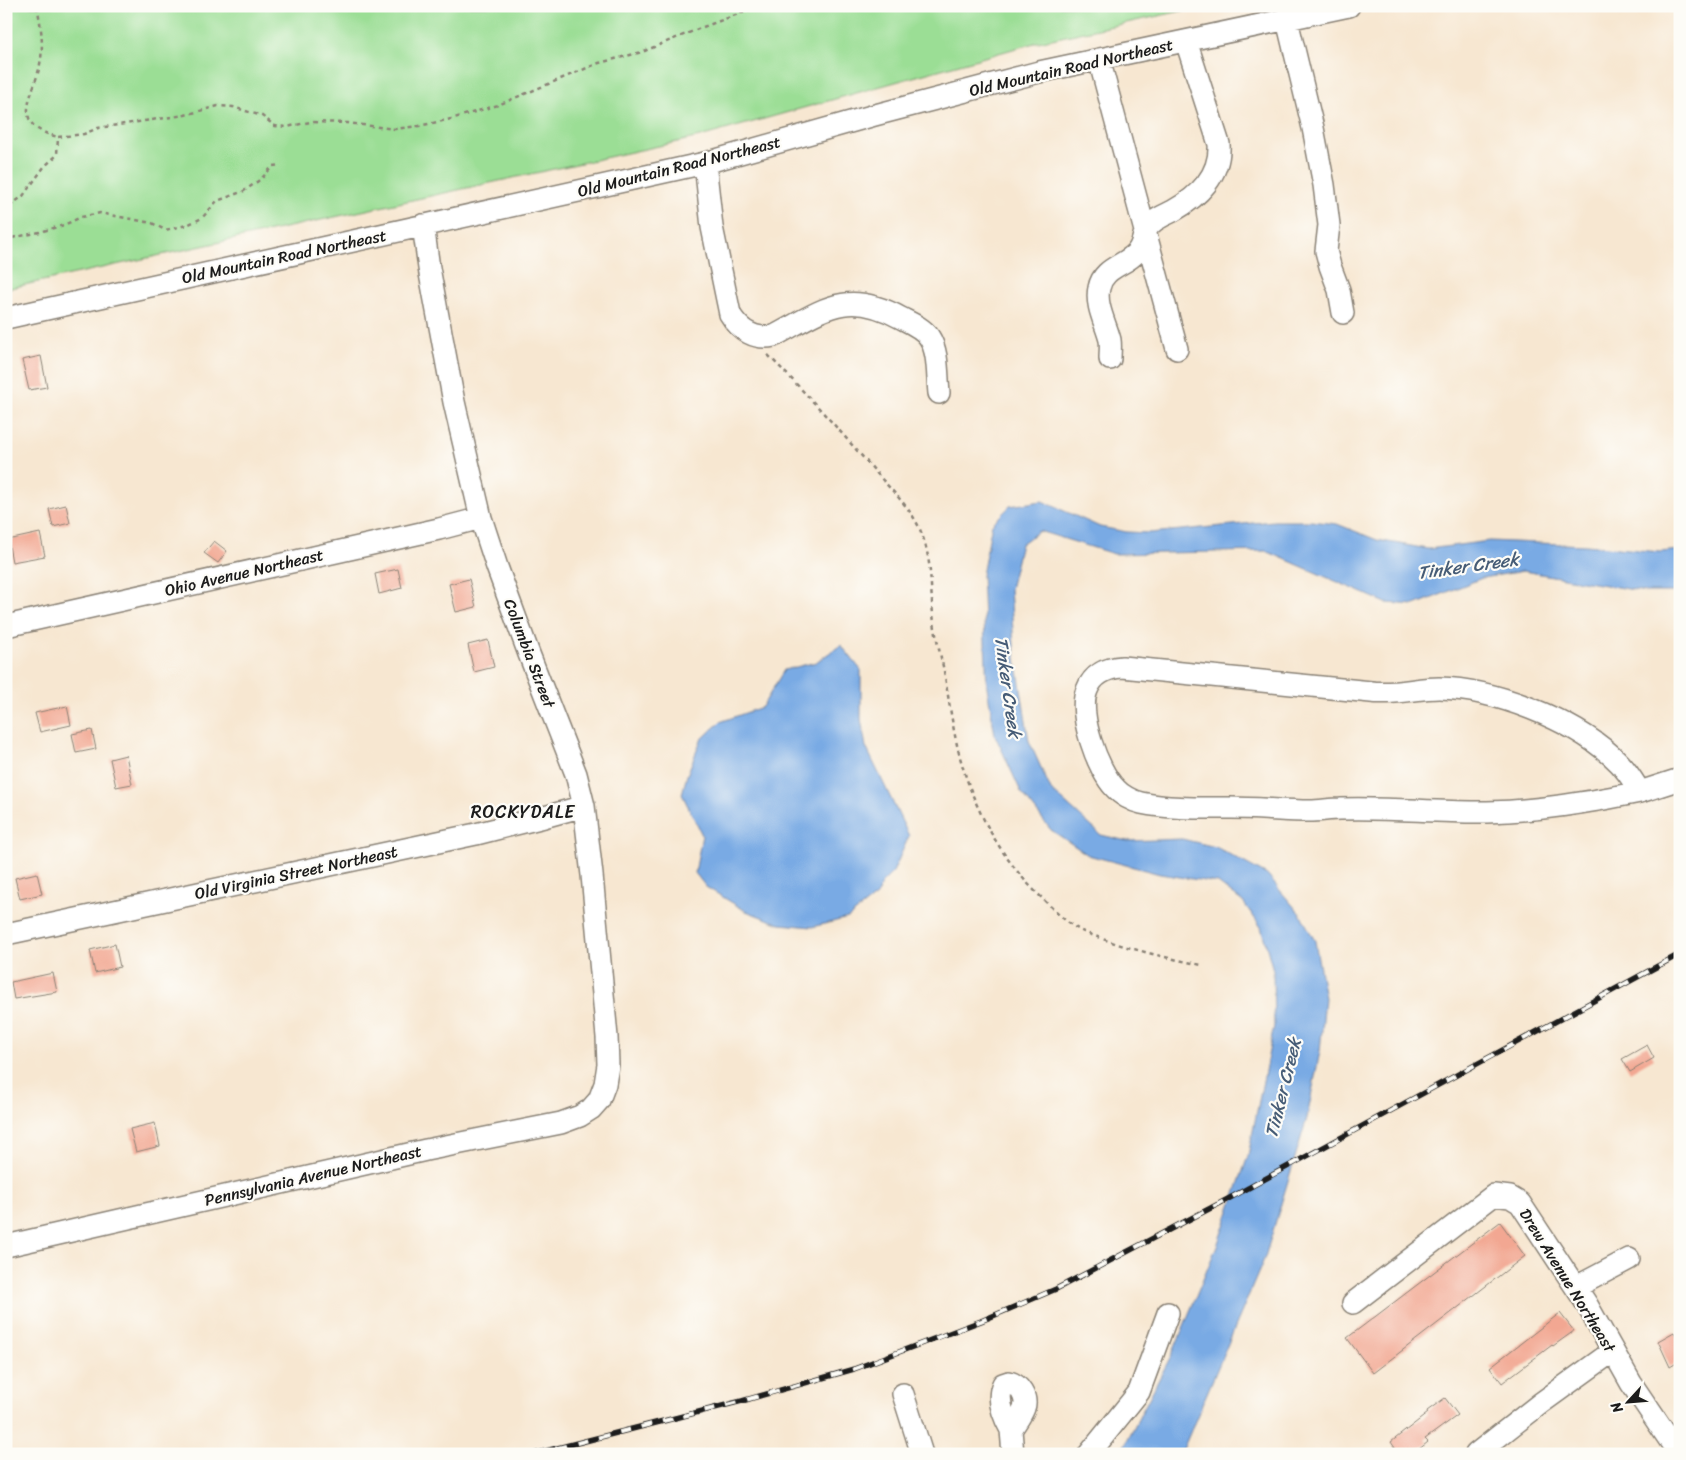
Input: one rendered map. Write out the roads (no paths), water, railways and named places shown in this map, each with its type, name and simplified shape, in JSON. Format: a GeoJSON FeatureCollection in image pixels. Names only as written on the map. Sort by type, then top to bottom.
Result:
{"type":"FeatureCollection","features":[{"type":"Feature","properties":{"kind":"street","name":"Old Mountain Road Northeast"},"geometry":{"type":"LineString","coordinates":[[6,318],[705,163],[930,100],[1039,72],[1349,6]]}},
{"type":"Feature","properties":{"kind":"street"},"geometry":{"type":"LineString","coordinates":[[1287,20],[1313,128],[1324,185],[1329,225],[1326,251],[1339,290],[1343,313]]}},
{"type":"Feature","properties":{"kind":"street"},"geometry":{"type":"LineString","coordinates":[[1110,359],[1110,342],[1098,297],[1103,277],[1115,266],[1129,259],[1137,252],[1145,231],[1151,222],[1200,192],[1217,166],[1219,144],[1186,41]]}},
{"type":"Feature","properties":{"kind":"street"},"geometry":{"type":"LineString","coordinates":[[1099,59],[1177,349]]}},
{"type":"Feature","properties":{"kind":"street"},"geometry":{"type":"LineString","coordinates":[[705,163],[712,227],[730,314],[736,324],[751,335],[764,338],[774,336],[828,307],[857,303],[873,306],[898,316],[923,330],[930,338],[934,349],[939,393]]}},
{"type":"Feature","properties":{"kind":"street","name":"Columbia Street"},"geometry":{"type":"LineString","coordinates":[[423,225],[429,268],[454,402],[481,518],[529,654],[553,711],[576,774],[584,806],[607,1038],[608,1065],[605,1084]]}},
{"type":"Feature","properties":{"kind":"street","name":"Ohio Avenue Northeast"},"geometry":{"type":"LineString","coordinates":[[6,626],[481,518]]}},
{"type":"Feature","properties":{"kind":"street"},"geometry":{"type":"LineString","coordinates":[[1640,792],[1629,774],[1613,756],[1594,742],[1545,713],[1519,703],[1463,690],[1438,688],[1376,693],[1122,667],[1111,668],[1100,673],[1086,690],[1084,700],[1089,736],[1106,778],[1128,798],[1139,803],[1157,806],[1302,811],[1377,808],[1488,812],[1539,809],[1590,802],[1640,792],[1680,779]]}},
{"type":"Feature","properties":{"kind":"street","name":"Old Virginia Street Northeast"},"geometry":{"type":"LineString","coordinates":[[6,934],[476,834],[544,818],[584,806]]}},
{"type":"Feature","properties":{"kind":"street","name":"Pennsylvania Avenue Northeast"},"geometry":{"type":"LineString","coordinates":[[6,1246],[426,1150],[561,1123],[592,1109],[599,1100],[605,1084]]}},
{"type":"Feature","properties":{"kind":"street","name":"Drew Avenue Northeast"},"geometry":{"type":"LineString","coordinates":[[1353,1303],[1494,1195],[1510,1197],[1520,1203],[1576,1287],[1631,1383],[1679,1454]]}},
{"type":"Feature","properties":{"kind":"street"},"geometry":{"type":"LineString","coordinates":[[1576,1287],[1629,1260]]}},
{"type":"Feature","properties":{"kind":"street"},"geometry":{"type":"LineString","coordinates":[[1089,1454],[1140,1392],[1168,1313]]}},
{"type":"Feature","properties":{"kind":"street"},"geometry":{"type":"LineString","coordinates":[[1476,1454],[1541,1403],[1613,1351]]}},
{"type":"Feature","properties":{"kind":"street"},"geometry":{"type":"LineString","coordinates":[[903,1394],[922,1454]]}},
{"type":"Feature","properties":{"kind":"street"},"geometry":{"type":"LineString","coordinates":[[1011,1430],[1013,1454]]}},
{"type":"Feature","properties":{"kind":"water","name":"Tinker Creek"},"geometry":{"type":"Polygon","coordinates":[[[1042,501],[1100,527],[1127,532],[1150,533],[1274,521],[1311,521],[1337,524],[1377,540],[1428,549],[1489,541],[1586,545],[1660,552],[1680,550],[1680,592],[1646,592],[1523,571],[1482,578],[1415,605],[1386,603],[1266,551],[1114,554],[1039,531],[1021,544],[1010,589],[1014,645],[1029,741],[1051,790],[1101,835],[1127,841],[1182,839],[1216,847],[1267,875],[1301,915],[1315,941],[1325,998],[1320,1051],[1307,1118],[1265,1257],[1181,1454],[1120,1454],[1174,1350],[1218,1243],[1248,1156],[1274,1026],[1273,970],[1261,927],[1243,902],[1218,883],[1160,874],[1088,855],[1051,830],[1021,792],[995,735],[987,687],[982,575],[992,524],[1010,506],[1042,501]]]}},
{"type":"Feature","properties":{"kind":"water"},"geometry":{"type":"Polygon","coordinates":[[[841,645],[861,670],[861,719],[866,747],[909,836],[893,872],[881,884],[877,895],[848,918],[812,927],[780,924],[746,911],[706,887],[695,873],[702,835],[682,794],[687,775],[701,740],[720,722],[762,707],[784,670],[816,662],[841,645]]]}},
{"type":"Feature","properties":{"kind":"railway"},"geometry":{"type":"LineString","coordinates":[[534,1454],[742,1401],[854,1369],[981,1321],[1056,1289],[1228,1199],[1680,954]]}},
{"type":"Feature","properties":{"kind":"district","name":"ROCKYDALE"},"geometry":{"type":"Point","coordinates":[523,812]}}]}
